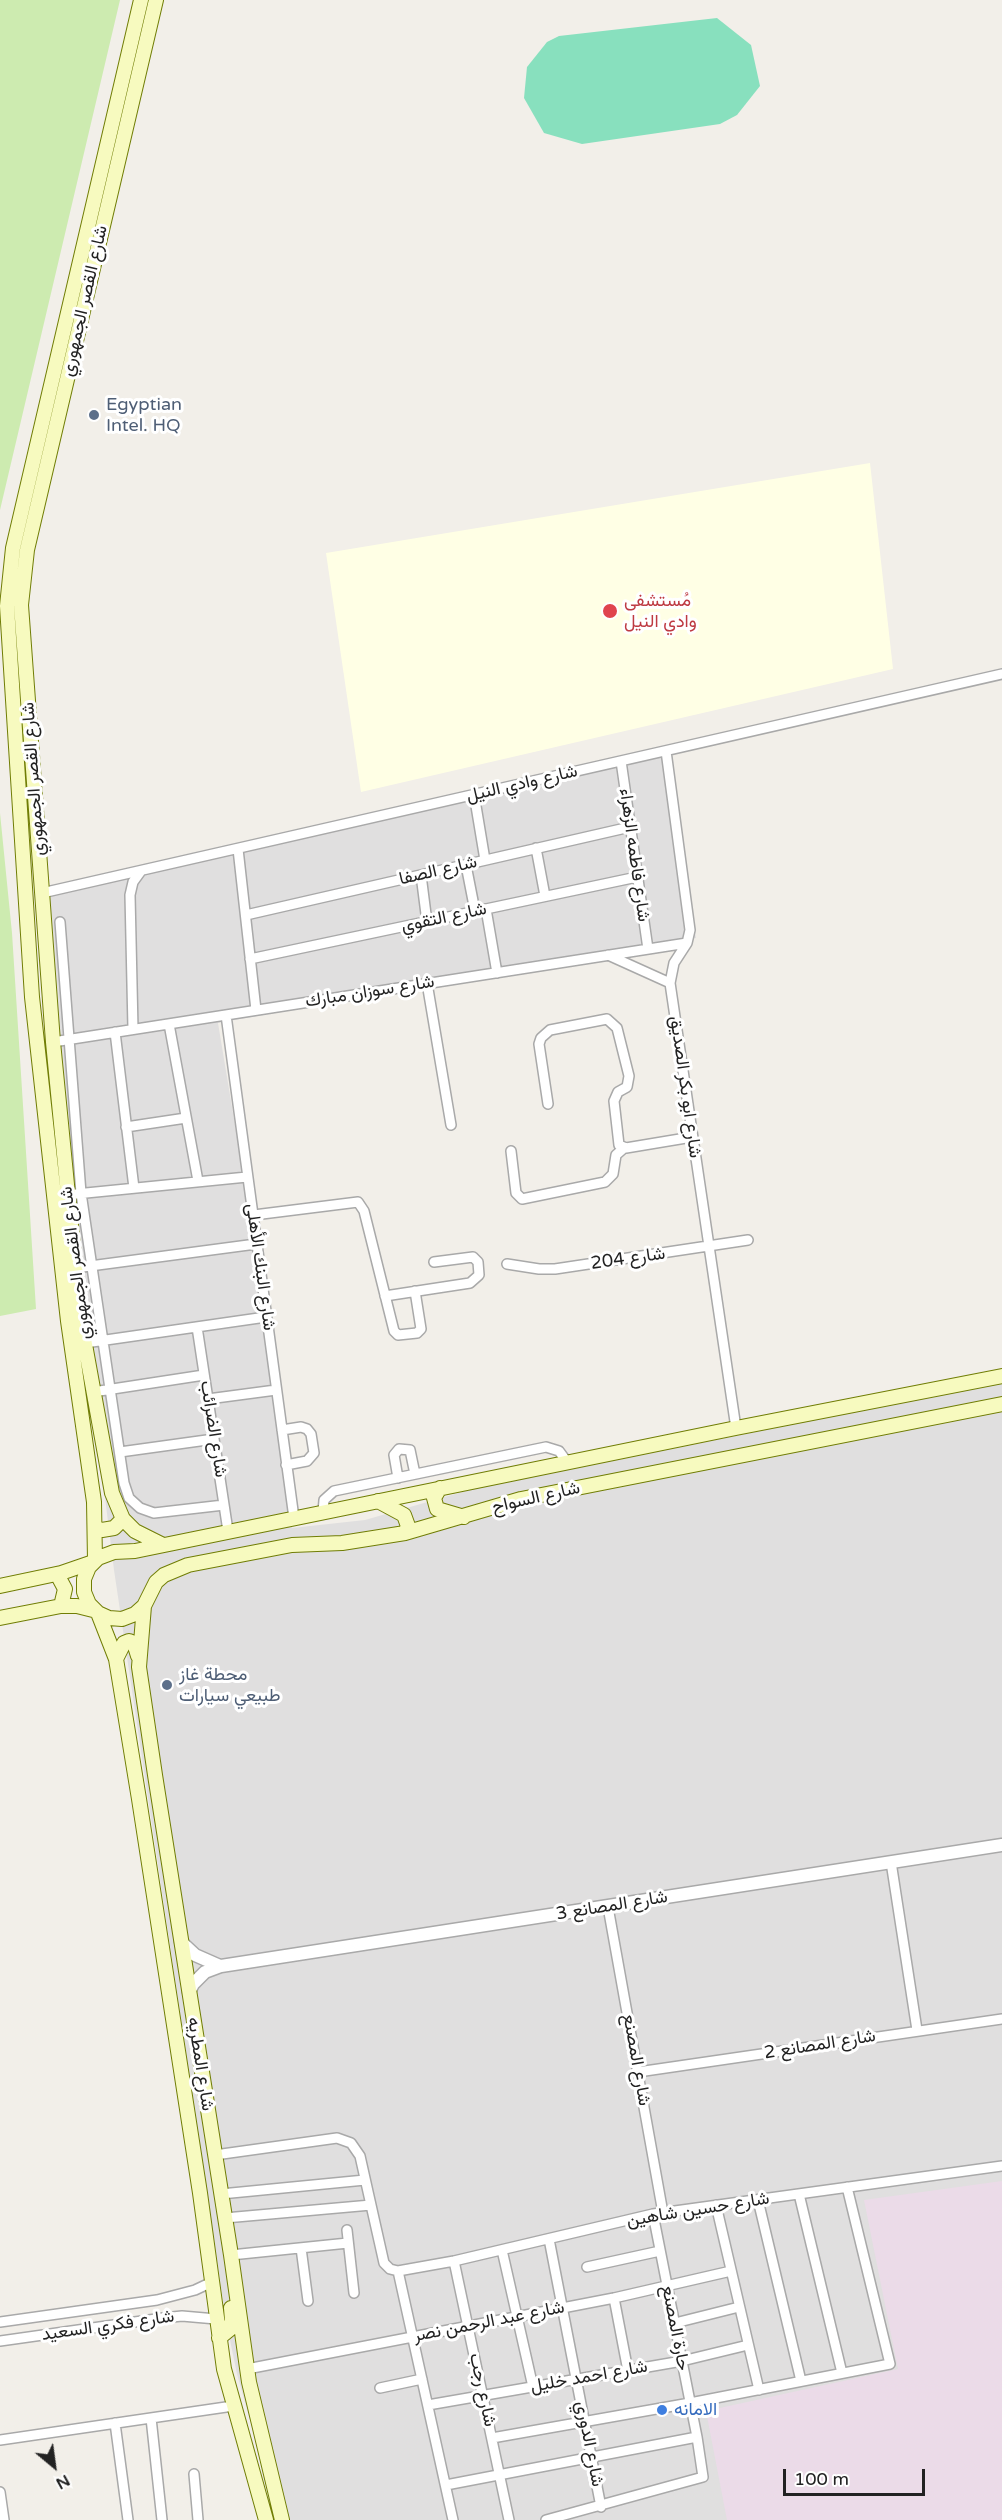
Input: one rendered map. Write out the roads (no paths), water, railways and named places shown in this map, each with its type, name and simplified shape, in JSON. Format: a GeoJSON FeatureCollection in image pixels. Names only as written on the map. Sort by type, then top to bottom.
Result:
{"type":"FeatureCollection","features":[{"type":"Feature","properties":{"kind":"main road","name":"شارع القصر الجمهوري"},"geometry":{"type":"LineString","coordinates":[[94,1561],[96,1528],[67,1313],[32,997],[7,596],[13,548],[141,0]]}},
{"type":"Feature","properties":{"kind":"main road","name":"شارع القصر الجمهوري"},"geometry":{"type":"LineString","coordinates":[[123,1520],[111,1493],[85,1343],[75,1268],[74,1194],[53,1042],[21,605],[27,550],[156,0]]}},
{"type":"Feature","properties":{"kind":"main road"},"geometry":{"type":"LineString","coordinates":[[46,403],[61,405]]}},
{"type":"Feature","properties":{"kind":"main road"},"geometry":{"type":"LineString","coordinates":[[41,428],[55,430]]}},
{"type":"Feature","properties":{"kind":"main road","name":"شارع السواح"},"geometry":{"type":"LineString","coordinates":[[0,1586],[57,1574],[114,1552],[135,1551],[1002,1376]]}},
{"type":"Feature","properties":{"kind":"main road","name":"شارع السواح"},"geometry":{"type":"LineString","coordinates":[[144,1606],[156,1582],[173,1569],[188,1565],[292,1545],[342,1543],[405,1533],[521,1499],[1002,1404]]}},
{"type":"Feature","properties":{"kind":"main road"},"geometry":{"type":"LineString","coordinates":[[440,1488],[434,1498],[438,1509],[464,1517]]}},
{"type":"Feature","properties":{"kind":"main road"},"geometry":{"type":"LineString","coordinates":[[378,1501],[404,1515],[408,1526],[405,1533]]}},
{"type":"Feature","properties":{"kind":"main road"},"geometry":{"type":"LineString","coordinates":[[96,1528],[102,1530],[114,1528],[123,1520],[135,1531],[163,1545]]}},
{"type":"Feature","properties":{"kind":"main road"},"geometry":{"type":"LineString","coordinates":[[94,1561],[86,1573],[83,1586],[86,1598],[95,1612]]}},
{"type":"Feature","properties":{"kind":"main road"},"geometry":{"type":"LineString","coordinates":[[57,1574],[65,1588],[61,1606]]}},
{"type":"Feature","properties":{"kind":"main road"},"geometry":{"type":"LineString","coordinates":[[0,1618],[61,1606],[77,1606],[109,1618],[122,1619],[135,1614],[144,1606]]}},
{"type":"Feature","properties":{"kind":"main road","name":"شارع المطريه"},"geometry":{"type":"LineString","coordinates":[[144,1606],[139,1661],[181,1942],[231,2255],[246,2366],[264,2451],[282,2520]]}},
{"type":"Feature","properties":{"kind":"main road","name":"شارع المطريه"},"geometry":{"type":"LineString","coordinates":[[95,1612],[116,1659],[140,1799],[224,2369],[266,2520]]}},
{"type":"Feature","properties":{"kind":"main road"},"geometry":{"type":"LineString","coordinates":[[116,1659],[124,1643],[129,1641],[136,1646],[139,1661]]}},
{"type":"Feature","properties":{"kind":"main road"},"geometry":{"type":"LineString","coordinates":[[219,2338],[227,2333],[232,2325],[230,2292],[235,2283]]}},
{"type":"Feature","properties":{"kind":"main road"},"geometry":{"type":"LineString","coordinates":[[224,2369],[232,2364],[246,2366]]}},
{"type":"Feature","properties":{"kind":"street","name":"شارع وادي النيل"},"geometry":{"type":"LineString","coordinates":[[42,893],[1002,674]]}},
{"type":"Feature","properties":{"kind":"street","name":"شارع ابو بكر الصديق"},"geometry":{"type":"LineString","coordinates":[[666,751],[690,930],[687,943],[674,963],[670,983],[736,1428]]}},
{"type":"Feature","properties":{"kind":"street","name":"شارع فاطمه الزهراء"},"geometry":{"type":"LineString","coordinates":[[621,761],[648,949]]}},
{"type":"Feature","properties":{"kind":"street"},"geometry":{"type":"LineString","coordinates":[[474,794],[485,860]]}},
{"type":"Feature","properties":{"kind":"street","name":"شارع الصفا"},"geometry":{"type":"LineString","coordinates":[[246,915],[630,827]]}},
{"type":"Feature","properties":{"kind":"street"},"geometry":{"type":"LineString","coordinates":[[536,848],[545,896]]}},
{"type":"Feature","properties":{"kind":"street"},"geometry":{"type":"LineString","coordinates":[[238,849],[256,1010]]}},
{"type":"Feature","properties":{"kind":"street"},"geometry":{"type":"LineString","coordinates":[[466,865],[475,911]]}},
{"type":"Feature","properties":{"kind":"street"},"geometry":{"type":"LineString","coordinates":[[134,1029],[130,888],[141,871]]}},
{"type":"Feature","properties":{"kind":"street"},"geometry":{"type":"LineString","coordinates":[[421,875],[427,921]]}},
{"type":"Feature","properties":{"kind":"street","name":"شارع التقوي"},"geometry":{"type":"LineString","coordinates":[[250,959],[637,877]]}},
{"type":"Feature","properties":{"kind":"street"},"geometry":{"type":"LineString","coordinates":[[486,909],[497,973]]}},
{"type":"Feature","properties":{"kind":"street"},"geometry":{"type":"LineString","coordinates":[[60,922],[69,1040],[74,1194],[92,1265],[129,1498],[140,1508],[154,1513],[224,1505]]}},
{"type":"Feature","properties":{"kind":"street","name":"شارع سوزان مبارك"},"geometry":{"type":"LineString","coordinates":[[53,1042],[687,943]]}},
{"type":"Feature","properties":{"kind":"street"},"geometry":{"type":"LineString","coordinates":[[608,955],[670,983]]}},
{"type":"Feature","properties":{"kind":"street"},"geometry":{"type":"LineString","coordinates":[[427,984],[451,1125]]}},
{"type":"Feature","properties":{"kind":"street","name":"شارع البنك الأهلى"},"geometry":{"type":"LineString","coordinates":[[226,1015],[294,1518]]}},
{"type":"Feature","properties":{"kind":"street"},"geometry":{"type":"LineString","coordinates":[[548,1104],[539,1044],[545,1033],[602,1019],[611,1021],[617,1028],[629,1076],[627,1087],[618,1092],[614,1101],[618,1143],[624,1148]]}},
{"type":"Feature","properties":{"kind":"street"},"geometry":{"type":"LineString","coordinates":[[169,1024],[198,1181]]}},
{"type":"Feature","properties":{"kind":"street"},"geometry":{"type":"LineString","coordinates":[[115,1032],[134,1188]]}},
{"type":"Feature","properties":{"kind":"street"},"geometry":{"type":"LineString","coordinates":[[126,1127],[186,1118]]}},
{"type":"Feature","properties":{"kind":"street"},"geometry":{"type":"LineString","coordinates":[[511,1151],[516,1193],[522,1199],[605,1182],[613,1174],[616,1155],[624,1148],[692,1137]]}},
{"type":"Feature","properties":{"kind":"street"},"geometry":{"type":"LineString","coordinates":[[74,1194],[247,1177]]}},
{"type":"Feature","properties":{"kind":"street"},"geometry":{"type":"LineString","coordinates":[[254,1215],[355,1201],[364,1211],[394,1331],[402,1335],[417,1333],[421,1329],[415,1291]]}},
{"type":"Feature","properties":{"kind":"street","name":"شارع 204"},"geometry":{"type":"LineString","coordinates":[[507,1264],[555,1269],[748,1240]]}},
{"type":"Feature","properties":{"kind":"street"},"geometry":{"type":"LineString","coordinates":[[75,1268],[256,1244]]}},
{"type":"Feature","properties":{"kind":"street"},"geometry":{"type":"LineString","coordinates":[[385,1296],[470,1283],[479,1275],[478,1262],[473,1257],[434,1262]]}},
{"type":"Feature","properties":{"kind":"street"},"geometry":{"type":"LineString","coordinates":[[85,1343],[266,1317]]}},
{"type":"Feature","properties":{"kind":"street","name":"شارع الضرائب"},"geometry":{"type":"LineString","coordinates":[[197,1327],[228,1531]]}},
{"type":"Feature","properties":{"kind":"street"},"geometry":{"type":"LineString","coordinates":[[93,1392],[204,1375]]}},
{"type":"Feature","properties":{"kind":"street"},"geometry":{"type":"LineString","coordinates":[[208,1399],[276,1390]]}},
{"type":"Feature","properties":{"kind":"street"},"geometry":{"type":"LineString","coordinates":[[282,1430],[307,1429],[311,1434],[314,1453],[307,1461],[286,1465]]}},
{"type":"Feature","properties":{"kind":"street"},"geometry":{"type":"LineString","coordinates":[[120,1452],[214,1439]]}},
{"type":"Feature","properties":{"kind":"street"},"geometry":{"type":"LineString","coordinates":[[322,1512],[324,1500],[334,1491],[546,1447],[559,1451],[567,1462]]}},
{"type":"Feature","properties":{"kind":"street"},"geometry":{"type":"LineString","coordinates":[[398,1478],[394,1455],[399,1449],[410,1450],[415,1474]]}},
{"type":"Feature","properties":{"kind":"street","name":"شارع المصانع 3"},"geometry":{"type":"LineString","coordinates":[[189,1992],[193,1984],[205,1972],[221,1966],[1002,1845]]}},
{"type":"Feature","properties":{"kind":"street"},"geometry":{"type":"LineString","coordinates":[[891,1862],[918,2030]]}},
{"type":"Feature","properties":{"kind":"street","name":"شارع المصنع"},"geometry":{"type":"LineString","coordinates":[[609,1907],[638,2073],[658,2213]]}},
{"type":"Feature","properties":{"kind":"street"},"geometry":{"type":"LineString","coordinates":[[181,1942],[195,1955],[221,1966]]}},
{"type":"Feature","properties":{"kind":"street","name":"شارع المصانع 2"},"geometry":{"type":"LineString","coordinates":[[638,2073],[1002,2019]]}},
{"type":"Feature","properties":{"kind":"street"},"geometry":{"type":"LineString","coordinates":[[215,2155],[337,2138],[344,2139],[356,2149],[384,2264],[390,2270],[398,2271],[453,2520]]}},
{"type":"Feature","properties":{"kind":"street","name":"شارع حسين شاهين"},"geometry":{"type":"LineString","coordinates":[[398,2271],[454,2261],[658,2213],[1002,2166]]}},
{"type":"Feature","properties":{"kind":"street"},"geometry":{"type":"LineString","coordinates":[[221,2194],[365,2180]]}},
{"type":"Feature","properties":{"kind":"street"},"geometry":{"type":"LineString","coordinates":[[492,2438],[890,2364],[847,2187]]}},
{"type":"Feature","properties":{"kind":"street"},"geometry":{"type":"LineString","coordinates":[[799,2194],[842,2373]]}},
{"type":"Feature","properties":{"kind":"street"},"geometry":{"type":"LineString","coordinates":[[758,2200],[801,2381]]}},
{"type":"Feature","properties":{"kind":"street"},"geometry":{"type":"LineString","coordinates":[[225,2218],[371,2205]]}},
{"type":"Feature","properties":{"kind":"street"},"geometry":{"type":"LineString","coordinates":[[716,2205],[759,2390]]}},
{"type":"Feature","properties":{"kind":"street","name":"حارة المصنع"},"geometry":{"type":"LineString","coordinates":[[601,2507],[703,2477],[660,2251],[658,2213]]}},
{"type":"Feature","properties":{"kind":"street"},"geometry":{"type":"LineString","coordinates":[[347,2230],[354,2293]]}},
{"type":"Feature","properties":{"kind":"street","name":"شارع الدوري"},"geometry":{"type":"LineString","coordinates":[[549,2239],[601,2507]]}},
{"type":"Feature","properties":{"kind":"street"},"geometry":{"type":"LineString","coordinates":[[231,2255],[348,2243]]}},
{"type":"Feature","properties":{"kind":"street"},"geometry":{"type":"LineString","coordinates":[[302,2248],[309,2301]]}},
{"type":"Feature","properties":{"kind":"street"},"geometry":{"type":"LineString","coordinates":[[502,2250],[519,2316],[533,2388]]}},
{"type":"Feature","properties":{"kind":"street"},"geometry":{"type":"LineString","coordinates":[[587,2268],[660,2251]]}},
{"type":"Feature","properties":{"kind":"street","name":"شارع رجب"},"geometry":{"type":"LineString","coordinates":[[454,2261],[509,2520]]}},
{"type":"Feature","properties":{"kind":"street","name":"شارع عبد الرحمن نصر"},"geometry":{"type":"LineString","coordinates":[[246,2366],[614,2298],[731,2271]]}},
{"type":"Feature","properties":{"kind":"street","name":"شارع فكري السعيد"},"geometry":{"type":"LineString","coordinates":[[0,2322],[157,2300],[186,2293],[212,2282]]}},
{"type":"Feature","properties":{"kind":"street"},"geometry":{"type":"LineString","coordinates":[[614,2298],[627,2371]]}},
{"type":"Feature","properties":{"kind":"street"},"geometry":{"type":"LineString","coordinates":[[675,2323],[740,2307]]}},
{"type":"Feature","properties":{"kind":"street","name":"شارع فكري السعيد"},"geometry":{"type":"LineString","coordinates":[[0,2341],[182,2316],[216,2319]]}},
{"type":"Feature","properties":{"kind":"street","name":"شارع احمد خليل"},"geometry":{"type":"LineString","coordinates":[[428,2405],[682,2361],[748,2345]]}},
{"type":"Feature","properties":{"kind":"street"},"geometry":{"type":"LineString","coordinates":[[380,2388],[422,2379]]}},
{"type":"Feature","properties":{"kind":"street"},"geometry":{"type":"LineString","coordinates":[[0,2440],[233,2406]]}},
{"type":"Feature","properties":{"kind":"street"},"geometry":{"type":"LineString","coordinates":[[151,2418],[162,2520]]}},
{"type":"Feature","properties":{"kind":"street"},"geometry":{"type":"LineString","coordinates":[[116,2423],[128,2520]]}},
{"type":"Feature","properties":{"kind":"street"},"geometry":{"type":"LineString","coordinates":[[446,2485],[697,2437]]}},
{"type":"Feature","properties":{"kind":"street"},"geometry":{"type":"LineString","coordinates":[[194,2474],[198,2520]]}},
{"type":"Feature","properties":{"kind":"street"},"geometry":{"type":"LineString","coordinates":[[0,2492],[4,2520]]}},
{"type":"Feature","properties":{"kind":"street"},"geometry":{"type":"LineString","coordinates":[[546,2520],[601,2507]]}},
{"type":"Feature","properties":{"kind":"place","name":"Egyptian Intel. HQ"},"geometry":{"type":"Point","coordinates":[94,415]}},
{"type":"Feature","properties":{"kind":"place","name":"مُستشفى وادي النيل"},"geometry":{"type":"Point","coordinates":[610,611]}},
{"type":"Feature","properties":{"kind":"place","name":"محطة غاز طبيعي سيارات"},"geometry":{"type":"Point","coordinates":[167,1685]}},
{"type":"Feature","properties":{"kind":"place","name":"الامانه"},"geometry":{"type":"Point","coordinates":[662,2410]}}]}
